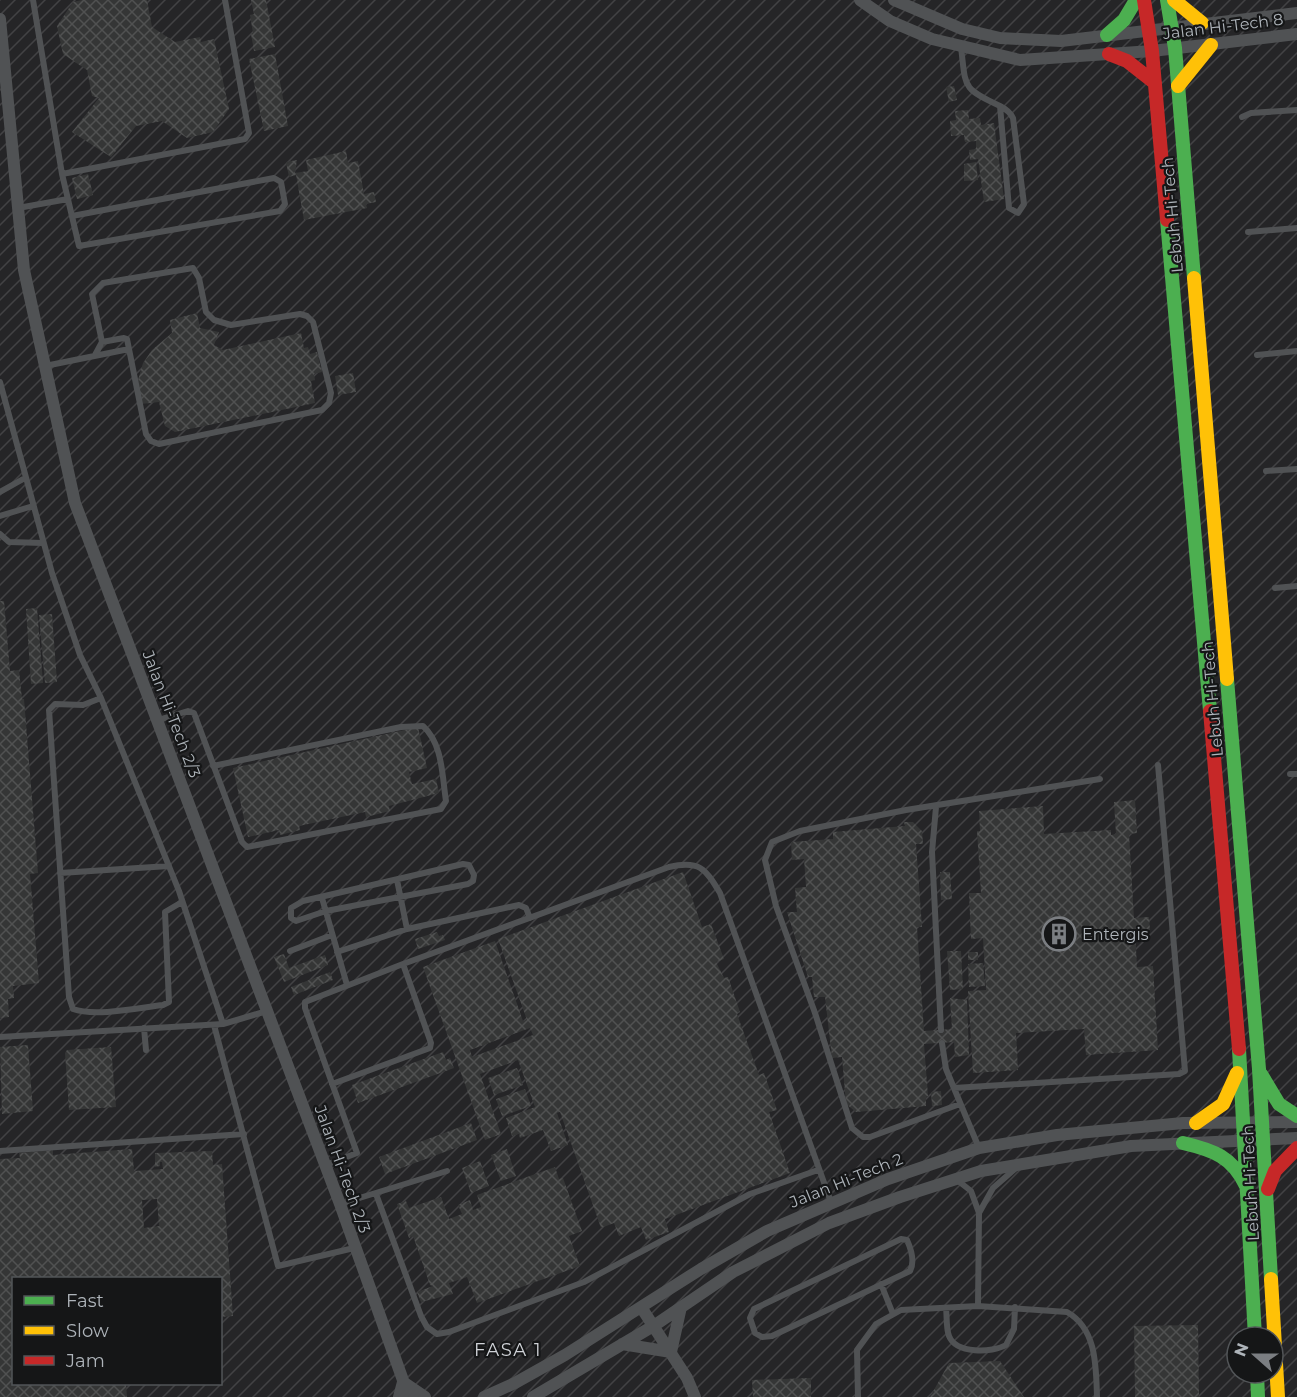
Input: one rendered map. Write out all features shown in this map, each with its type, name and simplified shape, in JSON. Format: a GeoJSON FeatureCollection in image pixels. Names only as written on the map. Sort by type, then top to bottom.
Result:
{"type":"FeatureCollection","features":[{"type":"Feature","properties":{"kind":"main road"},"geometry":{"type":"LineString","coordinates":[[1107,34],[1124,20],[1136,0]]}},
{"type":"Feature","properties":{"kind":"main road","name":"Lebuh Hi-Tech"},"geometry":{"type":"LineString","coordinates":[[1144,0],[1155,83],[1240,1060],[1254,1325]]}},
{"type":"Feature","properties":{"kind":"main road","name":"Lebuh Hi-Tech"},"geometry":{"type":"LineString","coordinates":[[1167,0],[1175,48],[1259,1069],[1278,1397]]}},
{"type":"Feature","properties":{"kind":"main road"},"geometry":{"type":"LineString","coordinates":[[1174,0],[1202,23]]}},
{"type":"Feature","properties":{"kind":"main road"},"geometry":{"type":"LineString","coordinates":[[1178,86],[1211,45]]}},
{"type":"Feature","properties":{"kind":"main road"},"geometry":{"type":"LineString","coordinates":[[1109,54],[1127,61],[1155,83]]}},
{"type":"Feature","properties":{"kind":"main road"},"geometry":{"type":"LineString","coordinates":[[1196,1123],[1215,1114],[1227,1101],[1234,1086],[1240,1060]]}},
{"type":"Feature","properties":{"kind":"main road"},"geometry":{"type":"LineString","coordinates":[[1259,1069],[1279,1104],[1297,1116]]}},
{"type":"Feature","properties":{"kind":"main road"},"geometry":{"type":"LineString","coordinates":[[1183,1143],[1212,1149],[1227,1157],[1240,1170],[1248,1194]]}},
{"type":"Feature","properties":{"kind":"main road"},"geometry":{"type":"LineString","coordinates":[[1267,1193],[1275,1171],[1297,1148]]}},
{"type":"Feature","properties":{"kind":"street","name":"Jalan Hi-Tech 8"},"geometry":{"type":"LineString","coordinates":[[860,0],[890,21],[961,47],[1020,60],[1152,51],[1297,34]]}},
{"type":"Feature","properties":{"kind":"street","name":"Jalan Hi-Tech 8"},"geometry":{"type":"LineString","coordinates":[[894,0],[962,29],[1000,38],[1061,41],[1172,26],[1297,13]]}},
{"type":"Feature","properties":{"kind":"street","name":"Jalan Hi-Tech 2/3"},"geometry":{"type":"LineString","coordinates":[[0,19],[24,270],[75,503],[326,1165],[409,1397]]}},
{"type":"Feature","properties":{"kind":"street","name":"Jalan Hi-Tech 2"},"geometry":{"type":"LineString","coordinates":[[484,1397],[515,1383],[701,1269],[767,1232],[831,1202],[979,1148],[1057,1135],[1196,1123],[1297,1122]]}},
{"type":"Feature","properties":{"kind":"street","name":"Jalan Hi-Tech 2"},"geometry":{"type":"LineString","coordinates":[[533,1397],[655,1325],[733,1272],[830,1223],[956,1179],[1023,1163],[1131,1146],[1297,1138]]}},
{"type":"Feature","properties":{"kind":"street"},"geometry":{"type":"LineString","coordinates":[[641,1307],[655,1325],[695,1397]]}},
{"type":"Feature","properties":{"kind":"street"},"geometry":{"type":"LineString","coordinates":[[671,1352],[681,1307]]}},
{"type":"Feature","properties":{"kind":"street"},"geometry":{"type":"LineString","coordinates":[[622,1344],[671,1352]]}},
{"type":"Feature","properties":{"kind":"street"},"geometry":{"type":"LineString","coordinates":[[399,1397],[403,1382],[425,1397]]}},
{"type":"Feature","properties":{"kind":"lane"},"geometry":{"type":"LineString","coordinates":[[42,0],[33,1],[76,243],[83,247],[280,211],[285,204],[281,182],[274,178],[72,216]]}},
{"type":"Feature","properties":{"kind":"lane"},"geometry":{"type":"LineString","coordinates":[[62,174],[245,139],[248,136],[225,0]]}},
{"type":"Feature","properties":{"kind":"lane"},"geometry":{"type":"LineString","coordinates":[[961,47],[968,88],[1000,106],[1013,118],[1024,204],[1018,213],[1009,208],[1000,106]]}},
{"type":"Feature","properties":{"kind":"lane"},"geometry":{"type":"LineString","coordinates":[[1242,117],[1251,113],[1297,111]]}},
{"type":"Feature","properties":{"kind":"lane"},"geometry":{"type":"LineString","coordinates":[[17,208],[68,199]]}},
{"type":"Feature","properties":{"kind":"lane"},"geometry":{"type":"LineString","coordinates":[[1248,232],[1297,228]]}},
{"type":"Feature","properties":{"kind":"lane"},"geometry":{"type":"LineString","coordinates":[[95,355],[102,342],[92,294],[96,288],[103,283],[193,268],[199,278],[206,312],[223,324],[231,325],[300,314],[308,316],[313,321],[331,393],[329,403],[322,410],[159,444],[151,441],[146,434],[129,349],[124,338],[102,342]]}},
{"type":"Feature","properties":{"kind":"lane"},"geometry":{"type":"LineString","coordinates":[[45,366],[129,349]]}},
{"type":"Feature","properties":{"kind":"lane"},"geometry":{"type":"LineString","coordinates":[[1257,355],[1297,351]]}},
{"type":"Feature","properties":{"kind":"lane"},"geometry":{"type":"LineString","coordinates":[[0,382],[43,543],[81,655],[101,698],[169,866],[223,1024]]}},
{"type":"Feature","properties":{"kind":"lane"},"geometry":{"type":"LineString","coordinates":[[1266,471],[1297,468]]}},
{"type":"Feature","properties":{"kind":"lane"},"geometry":{"type":"LineString","coordinates":[[0,492],[25,478]]}},
{"type":"Feature","properties":{"kind":"lane"},"geometry":{"type":"LineString","coordinates":[[0,516],[10,511],[33,506]]}},
{"type":"Feature","properties":{"kind":"lane"},"geometry":{"type":"LineString","coordinates":[[0,534],[9,542],[43,543]]}},
{"type":"Feature","properties":{"kind":"lane"},"geometry":{"type":"LineString","coordinates":[[1275,588],[1297,586]]}},
{"type":"Feature","properties":{"kind":"lane"},"geometry":{"type":"LineString","coordinates":[[101,698],[83,705],[55,704],[49,710],[69,997],[73,1009],[81,1012],[163,1005],[169,1002],[165,912],[182,902]]}},
{"type":"Feature","properties":{"kind":"lane"},"geometry":{"type":"LineString","coordinates":[[157,721],[188,711],[194,713],[213,766],[242,842],[247,847],[441,809],[446,801],[438,750],[431,733],[423,726],[401,727],[213,766]]}},
{"type":"Feature","properties":{"kind":"lane"},"geometry":{"type":"LineString","coordinates":[[954,1088],[1156,1076],[1185,1071],[1158,765]]}},
{"type":"Feature","properties":{"kind":"lane"},"geometry":{"type":"LineString","coordinates":[[960,1104],[870,1137],[863,1137],[852,1128],[815,1013],[776,906],[765,860],[772,842],[800,831],[906,810],[936,807],[1100,778]]}},
{"type":"Feature","properties":{"kind":"lane"},"geometry":{"type":"LineString","coordinates":[[936,807],[932,852],[942,1030]]}},
{"type":"Feature","properties":{"kind":"lane"},"geometry":{"type":"LineString","coordinates":[[326,1165],[357,1153],[305,1002],[346,984],[684,863],[696,865],[707,872],[720,893],[831,1202]]}},
{"type":"Feature","properties":{"kind":"lane"},"geometry":{"type":"LineString","coordinates":[[463,864],[469,865],[474,875],[468,884],[326,911],[296,921],[291,918],[291,908],[303,901],[397,880],[463,864]]}},
{"type":"Feature","properties":{"kind":"lane"},"geometry":{"type":"LineString","coordinates":[[60,873],[169,866]]}},
{"type":"Feature","properties":{"kind":"lane"},"geometry":{"type":"LineString","coordinates":[[397,880],[408,929]]}},
{"type":"Feature","properties":{"kind":"lane"},"geometry":{"type":"LineString","coordinates":[[322,898],[346,984]]}},
{"type":"Feature","properties":{"kind":"lane"},"geometry":{"type":"LineString","coordinates":[[337,952],[408,929],[519,905],[526,908],[530,918]]}},
{"type":"Feature","properties":{"kind":"lane"},"geometry":{"type":"LineString","coordinates":[[290,951],[332,935]]}},
{"type":"Feature","properties":{"kind":"lane"},"geometry":{"type":"LineString","coordinates":[[332,1084],[430,1048],[431,1043],[403,964]]}},
{"type":"Feature","properties":{"kind":"lane"},"geometry":{"type":"LineString","coordinates":[[0,1037],[223,1024],[267,1011]]}},
{"type":"Feature","properties":{"kind":"lane"},"geometry":{"type":"LineString","coordinates":[[214,1024],[278,1266],[354,1248]]}},
{"type":"Feature","properties":{"kind":"lane"},"geometry":{"type":"LineString","coordinates":[[144,1028],[146,1050]]}},
{"type":"Feature","properties":{"kind":"lane"},"geometry":{"type":"LineString","coordinates":[[942,1042],[946,1069],[979,1148]]}},
{"type":"Feature","properties":{"kind":"lane"},"geometry":{"type":"LineString","coordinates":[[0,1151],[244,1134]]}},
{"type":"Feature","properties":{"kind":"lane"},"geometry":{"type":"LineString","coordinates":[[979,1214],[993,1188],[1023,1163]]}},
{"type":"Feature","properties":{"kind":"lane"},"geometry":{"type":"LineString","coordinates":[[376,1194],[421,1316],[427,1327],[437,1334],[449,1332],[584,1282],[750,1194],[818,1170]]}},
{"type":"Feature","properties":{"kind":"lane"},"geometry":{"type":"LineString","coordinates":[[340,1204],[447,1171]]}},
{"type":"Feature","properties":{"kind":"lane"},"geometry":{"type":"LineString","coordinates":[[956,1179],[971,1191],[979,1214],[978,1306]]}},
{"type":"Feature","properties":{"kind":"lane"},"geometry":{"type":"LineString","coordinates":[[901,1239],[907,1240],[912,1267],[881,1284],[772,1336],[762,1337],[755,1333],[750,1318],[754,1309],[901,1239]]}},
{"type":"Feature","properties":{"kind":"lane"},"geometry":{"type":"LineString","coordinates":[[881,1284],[893,1314]]}},
{"type":"Feature","properties":{"kind":"lane"},"geometry":{"type":"LineString","coordinates":[[858,1397],[857,1350],[876,1324],[901,1310],[978,1306],[1067,1312],[1076,1317],[1088,1334],[1095,1353],[1097,1397]]}},
{"type":"Feature","properties":{"kind":"lane"},"geometry":{"type":"LineString","coordinates":[[946,1308],[949,1337],[954,1344],[970,1350],[1006,1345],[1014,1329],[1015,1307]]}},
{"type":"Feature","properties":{"kind":"shaded area"},"geometry":{"type":"Polygon","coordinates":[[[0,0],[1297,0],[1297,1397],[0,1397],[0,0]]]}},
{"type":"Feature","properties":{"kind":"building"},"geometry":{"type":"Polygon","coordinates":[[[147,0],[152,27],[175,42],[200,37],[201,42],[214,39],[229,109],[213,132],[187,138],[162,121],[136,126],[111,157],[72,132],[99,98],[92,96],[87,70],[63,54],[57,26],[73,2],[147,0]]]}},
{"type":"Feature","properties":{"kind":"building"},"geometry":{"type":"Polygon","coordinates":[[[251,0],[266,0],[275,47],[254,51],[250,15],[254,14],[251,0]]]}},
{"type":"Feature","properties":{"kind":"building"},"geometry":{"type":"Polygon","coordinates":[[[275,54],[288,126],[264,131],[249,59],[275,54]]]}},
{"type":"Feature","properties":{"kind":"building"},"geometry":{"type":"Polygon","coordinates":[[[954,86],[957,100],[949,102],[946,87],[954,86]]]}},
{"type":"Feature","properties":{"kind":"building"},"geometry":{"type":"Polygon","coordinates":[[[968,110],[969,119],[980,118],[981,125],[994,123],[1004,199],[984,202],[978,159],[970,160],[969,150],[976,149],[976,141],[965,142],[964,135],[951,136],[950,121],[956,120],[955,111],[968,110]]]}},
{"type":"Feature","properties":{"kind":"building"},"geometry":{"type":"Polygon","coordinates":[[[346,151],[348,163],[358,161],[364,194],[374,192],[376,202],[366,204],[367,208],[304,220],[296,175],[289,177],[286,162],[297,160],[295,173],[308,171],[306,160],[346,151]]]}},
{"type":"Feature","properties":{"kind":"building"},"geometry":{"type":"Polygon","coordinates":[[[976,162],[978,180],[964,181],[964,164],[976,162]]]}},
{"type":"Feature","properties":{"kind":"building"},"geometry":{"type":"Polygon","coordinates":[[[88,174],[93,195],[77,199],[72,178],[88,174]]]}},
{"type":"Feature","properties":{"kind":"building"},"geometry":{"type":"Polygon","coordinates":[[[197,313],[200,328],[219,332],[214,345],[223,350],[301,333],[304,348],[308,347],[310,354],[317,352],[322,372],[314,374],[315,380],[311,381],[315,403],[175,432],[165,426],[159,402],[141,404],[138,380],[143,363],[152,350],[172,333],[170,320],[197,313]]]}},
{"type":"Feature","properties":{"kind":"building"},"geometry":{"type":"Polygon","coordinates":[[[353,373],[356,392],[338,395],[335,376],[353,373]]]}},
{"type":"Feature","properties":{"kind":"building"},"geometry":{"type":"Polygon","coordinates":[[[0,601],[4,601],[10,671],[19,670],[22,699],[24,699],[38,873],[30,874],[39,983],[13,986],[14,998],[8,999],[9,1017],[0,1018],[0,601]]]}},
{"type":"Feature","properties":{"kind":"building"},"geometry":{"type":"Polygon","coordinates":[[[37,608],[43,683],[31,684],[26,609],[37,608]]]}},
{"type":"Feature","properties":{"kind":"building"},"geometry":{"type":"Polygon","coordinates":[[[52,614],[57,682],[45,683],[39,615],[52,614]]]}},
{"type":"Feature","properties":{"kind":"building"},"geometry":{"type":"Polygon","coordinates":[[[418,727],[427,768],[409,772],[412,784],[436,779],[439,793],[389,806],[390,811],[366,817],[365,812],[299,826],[300,830],[280,835],[279,830],[248,837],[233,768],[418,727]]]}},
{"type":"Feature","properties":{"kind":"building","name":"Entergis"},"geometry":{"type":"Polygon","coordinates":[[[1135,800],[1137,833],[1129,834],[1134,918],[1149,917],[1150,930],[1135,930],[1137,967],[1153,966],[1158,1050],[1086,1055],[1084,1029],[1016,1033],[1018,1070],[973,1073],[968,991],[986,990],[983,938],[971,939],[969,893],[981,893],[977,831],[980,831],[979,811],[1043,806],[1044,834],[1111,830],[1111,835],[1116,834],[1114,802],[1135,800]]]}},
{"type":"Feature","properties":{"kind":"building"},"geometry":{"type":"Polygon","coordinates":[[[904,822],[913,822],[922,831],[923,844],[916,844],[922,927],[917,927],[924,1031],[952,1029],[950,998],[967,1000],[969,1055],[955,1057],[954,1042],[924,1044],[928,1096],[926,1106],[856,1112],[846,1104],[842,1057],[832,1058],[825,997],[814,997],[812,977],[808,977],[787,912],[797,912],[795,888],[806,887],[804,859],[792,860],[791,842],[833,839],[833,832],[905,826],[904,822]]]}},
{"type":"Feature","properties":{"kind":"building"},"geometry":{"type":"Polygon","coordinates":[[[683,872],[702,927],[711,924],[724,959],[716,962],[724,978],[728,977],[740,1012],[737,1014],[759,1075],[764,1073],[777,1110],[769,1112],[790,1173],[665,1219],[669,1232],[646,1240],[641,1227],[619,1236],[614,1223],[601,1228],[560,1112],[557,1113],[568,1145],[551,1151],[543,1130],[520,1138],[519,1134],[512,1136],[506,1118],[535,1107],[518,1060],[480,1074],[501,1134],[485,1140],[423,967],[495,941],[523,1021],[527,1020],[498,939],[683,872]],[[530,1028],[470,1050],[472,1057],[533,1035],[530,1028]]]}},
{"type":"Feature","properties":{"kind":"building"},"geometry":{"type":"Polygon","coordinates":[[[940,872],[950,872],[952,899],[941,900],[940,872]]]}},
{"type":"Feature","properties":{"kind":"building"},"geometry":{"type":"Polygon","coordinates":[[[437,932],[439,936],[443,935],[445,940],[418,949],[415,939],[437,932]]]}},
{"type":"Feature","properties":{"kind":"building"},"geometry":{"type":"Polygon","coordinates":[[[947,951],[961,951],[963,989],[950,990],[947,951]]]}},
{"type":"Feature","properties":{"kind":"building"},"geometry":{"type":"Polygon","coordinates":[[[968,952],[978,952],[978,960],[968,960],[968,952]]]}},
{"type":"Feature","properties":{"kind":"building"},"geometry":{"type":"Polygon","coordinates":[[[284,954],[289,968],[325,955],[328,965],[284,982],[274,957],[284,954]]]}},
{"type":"Feature","properties":{"kind":"building"},"geometry":{"type":"Polygon","coordinates":[[[983,963],[985,986],[969,987],[968,964],[983,963]]]}},
{"type":"Feature","properties":{"kind":"building"},"geometry":{"type":"Polygon","coordinates":[[[330,972],[333,980],[294,995],[291,987],[330,972]]]}},
{"type":"Feature","properties":{"kind":"building"},"geometry":{"type":"Polygon","coordinates":[[[28,1045],[33,1111],[2,1114],[0,1047],[28,1045]]]}},
{"type":"Feature","properties":{"kind":"building"},"geometry":{"type":"Polygon","coordinates":[[[111,1047],[116,1107],[69,1110],[65,1053],[67,1050],[111,1047]]]}},
{"type":"Feature","properties":{"kind":"building"},"geometry":{"type":"Polygon","coordinates":[[[443,1052],[446,1060],[450,1058],[454,1068],[358,1103],[352,1085],[443,1052]]]}},
{"type":"Feature","properties":{"kind":"building"},"geometry":{"type":"Polygon","coordinates":[[[517,1068],[523,1085],[494,1095],[488,1078],[517,1068]]]}},
{"type":"Feature","properties":{"kind":"building"},"geometry":{"type":"Polygon","coordinates":[[[525,1089],[531,1106],[502,1116],[496,1099],[525,1089]]]}},
{"type":"Feature","properties":{"kind":"building"},"geometry":{"type":"Polygon","coordinates":[[[941,1091],[942,1105],[932,1106],[931,1092],[941,1091]]]}},
{"type":"Feature","properties":{"kind":"building"},"geometry":{"type":"Polygon","coordinates":[[[471,1123],[477,1140],[385,1174],[379,1157],[471,1123]]]}},
{"type":"Feature","properties":{"kind":"building"},"geometry":{"type":"Polygon","coordinates":[[[132,1149],[134,1171],[163,1169],[162,1162],[160,1166],[155,1167],[155,1153],[212,1151],[213,1165],[222,1164],[233,1316],[222,1317],[222,1277],[12,1277],[12,1385],[126,1385],[127,1397],[0,1397],[0,1159],[20,1158],[19,1153],[53,1150],[53,1155],[132,1149]],[[157,1199],[142,1200],[144,1228],[159,1226],[157,1199]]]}},
{"type":"Feature","properties":{"kind":"building"},"geometry":{"type":"Polygon","coordinates":[[[507,1149],[516,1176],[501,1181],[491,1155],[507,1149]]]}},
{"type":"Feature","properties":{"kind":"building"},"geometry":{"type":"Polygon","coordinates":[[[480,1161],[489,1186],[471,1193],[462,1168],[480,1161]]]}},
{"type":"Feature","properties":{"kind":"building"},"geometry":{"type":"Polygon","coordinates":[[[555,1167],[559,1179],[563,1178],[582,1231],[569,1236],[580,1266],[477,1303],[467,1277],[449,1283],[453,1294],[421,1302],[417,1292],[433,1286],[430,1285],[413,1236],[409,1238],[397,1204],[406,1201],[409,1208],[441,1197],[449,1219],[462,1214],[458,1205],[470,1200],[473,1210],[481,1207],[477,1195],[555,1167]]]}},
{"type":"Feature","properties":{"kind":"building"},"geometry":{"type":"Polygon","coordinates":[[[1198,1325],[1199,1397],[1135,1397],[1134,1326],[1198,1325]]]}},
{"type":"Feature","properties":{"kind":"building"},"geometry":{"type":"Polygon","coordinates":[[[1000,1361],[1024,1397],[930,1397],[949,1363],[1000,1361]]]}},
{"type":"Feature","properties":{"kind":"building"},"geometry":{"type":"Polygon","coordinates":[[[811,1378],[811,1397],[753,1397],[752,1380],[811,1378]]]}},
{"type":"Feature","properties":{"kind":"traffic: fast"},"geometry":{"type":"LineString","coordinates":[[1107,35],[1124,20],[1136,0]]}},
{"type":"Feature","properties":{"kind":"traffic: fast"},"geometry":{"type":"LineString","coordinates":[[1167,0],[1175,48],[1194,278]]}},
{"type":"Feature","properties":{"kind":"traffic: fast"},"geometry":{"type":"LineString","coordinates":[[1167,220],[1210,711]]}},
{"type":"Feature","properties":{"kind":"traffic: fast"},"geometry":{"type":"LineString","coordinates":[[1227,679],[1259,1069],[1271,1279]]}},
{"type":"Feature","properties":{"kind":"traffic: fast"},"geometry":{"type":"LineString","coordinates":[[1239,1049],[1254,1325]]}},
{"type":"Feature","properties":{"kind":"traffic: fast"},"geometry":{"type":"LineString","coordinates":[[1261,1074],[1279,1104],[1297,1116]]}},
{"type":"Feature","properties":{"kind":"traffic: fast"},"geometry":{"type":"LineString","coordinates":[[1183,1143],[1221,1156],[1235,1168],[1246,1186]]}},
{"type":"Feature","properties":{"kind":"traffic: fast"},"geometry":{"type":"LineString","coordinates":[[1258,1385],[1258,1397]]}},
{"type":"Feature","properties":{"kind":"traffic: slow"},"geometry":{"type":"LineString","coordinates":[[1174,0],[1202,23]]}},
{"type":"Feature","properties":{"kind":"traffic: slow"},"geometry":{"type":"LineString","coordinates":[[1178,86],[1211,45]]}},
{"type":"Feature","properties":{"kind":"traffic: slow"},"geometry":{"type":"LineString","coordinates":[[1194,278],[1227,679]]}},
{"type":"Feature","properties":{"kind":"traffic: slow"},"geometry":{"type":"LineString","coordinates":[[1196,1123],[1223,1104],[1237,1073]]}},
{"type":"Feature","properties":{"kind":"traffic: slow"},"geometry":{"type":"LineString","coordinates":[[1271,1279],[1278,1397]]}},
{"type":"Feature","properties":{"kind":"traffic: jam"},"geometry":{"type":"LineString","coordinates":[[1144,0],[1152,51],[1167,220]]}},
{"type":"Feature","properties":{"kind":"traffic: jam"},"geometry":{"type":"LineString","coordinates":[[1109,54],[1127,61],[1155,83]]}},
{"type":"Feature","properties":{"kind":"traffic: jam"},"geometry":{"type":"LineString","coordinates":[[1210,711],[1239,1049]]}},
{"type":"Feature","properties":{"kind":"traffic: jam"},"geometry":{"type":"LineString","coordinates":[[1268,1189],[1275,1171],[1297,1148]]}},
{"type":"Feature","properties":{"kind":"place","name":"Entergis"},"geometry":{"type":"Point","coordinates":[1059,934]}},
{"type":"Feature","properties":{"kind":"district","name":"FASA 1"},"geometry":{"type":"Point","coordinates":[508,1350]}}]}
